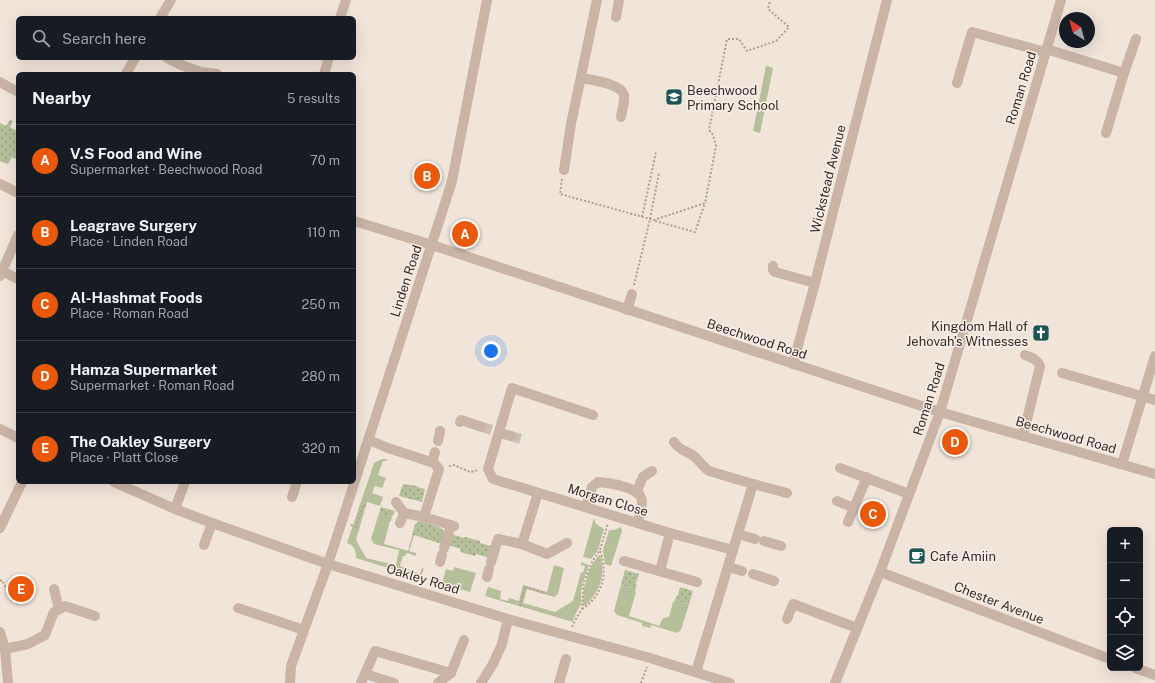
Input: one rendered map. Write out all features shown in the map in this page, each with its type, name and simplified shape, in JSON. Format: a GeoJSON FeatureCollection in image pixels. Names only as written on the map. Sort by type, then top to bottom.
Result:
{"type":"FeatureCollection","features":[{"type":"Feature","properties":{"kind":"street"},"geometry":{"type":"LineString","coordinates":[[161,16],[171,0]]}},
{"type":"Feature","properties":{"kind":"street"},"geometry":{"type":"LineString","coordinates":[[341,16],[346,0]]}},
{"type":"Feature","properties":{"kind":"street","name":"Linden Road"},"geometry":{"type":"LineString","coordinates":[[356,475],[369,440],[452,182],[487,0]]}},
{"type":"Feature","properties":{"kind":"street"},"geometry":{"type":"LineString","coordinates":[[564,170],[571,124],[597,0]]}},
{"type":"Feature","properties":{"kind":"street"},"geometry":{"type":"LineString","coordinates":[[616,17],[619,0]]}},
{"type":"Feature","properties":{"kind":"street","name":"Wickstead Avenue"},"geometry":{"type":"LineString","coordinates":[[793,364],[887,0]]}},
{"type":"Feature","properties":{"kind":"street","name":"Roman Road"},"geometry":{"type":"LineString","coordinates":[[835,683],[880,572],[940,412],[1061,0]]}},
{"type":"Feature","properties":{"kind":"street"},"geometry":{"type":"LineString","coordinates":[[957,83],[972,32],[1046,50],[1124,73]]}},
{"type":"Feature","properties":{"kind":"street"},"geometry":{"type":"LineString","coordinates":[[1106,133],[1136,39]]}},
{"type":"Feature","properties":{"kind":"street"},"geometry":{"type":"LineString","coordinates":[[127,72],[134,60]]}},
{"type":"Feature","properties":{"kind":"street"},"geometry":{"type":"LineString","coordinates":[[171,60],[200,72]]}},
{"type":"Feature","properties":{"kind":"street"},"geometry":{"type":"LineString","coordinates":[[325,72],[328,60]]}},
{"type":"Feature","properties":{"kind":"street"},"geometry":{"type":"LineString","coordinates":[[581,78],[610,84],[623,92],[624,97],[621,117]]}},
{"type":"Feature","properties":{"kind":"street"},"geometry":{"type":"LineString","coordinates":[[0,82],[16,91]]}},
{"type":"Feature","properties":{"kind":"street"},"geometry":{"type":"LineString","coordinates":[[0,184],[16,192]]}},
{"type":"Feature","properties":{"kind":"street","name":"Beechwood Road"},"geometry":{"type":"LineString","coordinates":[[356,222],[432,245],[940,412],[1155,474]]}},
{"type":"Feature","properties":{"kind":"street"},"geometry":{"type":"LineString","coordinates":[[16,240],[1,274],[16,278]]}},
{"type":"Feature","properties":{"kind":"street"},"geometry":{"type":"LineString","coordinates":[[773,266],[773,270],[775,272],[815,283]]}},
{"type":"Feature","properties":{"kind":"street"},"geometry":{"type":"LineString","coordinates":[[627,310],[632,294]]}},
{"type":"Feature","properties":{"kind":"street"},"geometry":{"type":"LineString","coordinates":[[1023,436],[1040,366],[1034,358],[1025,355]]}},
{"type":"Feature","properties":{"kind":"street"},"geometry":{"type":"LineString","coordinates":[[1122,464],[1155,356]]}},
{"type":"Feature","properties":{"kind":"street"},"geometry":{"type":"LineString","coordinates":[[1062,373],[1155,400]]}},
{"type":"Feature","properties":{"kind":"street"},"geometry":{"type":"LineString","coordinates":[[488,469],[497,432],[512,388],[593,415]]}},
{"type":"Feature","properties":{"kind":"street"},"geometry":{"type":"LineString","coordinates":[[460,422],[461,420],[482,427]]}},
{"type":"Feature","properties":{"kind":"street"},"geometry":{"type":"LineString","coordinates":[[0,429],[16,437]]}},
{"type":"Feature","properties":{"kind":"street"},"geometry":{"type":"LineString","coordinates":[[438,441],[440,431]]}},
{"type":"Feature","properties":{"kind":"street"},"geometry":{"type":"LineString","coordinates":[[497,432],[511,436]]}},
{"type":"Feature","properties":{"kind":"street"},"geometry":{"type":"LineString","coordinates":[[369,440],[435,465]]}},
{"type":"Feature","properties":{"kind":"street"},"geometry":{"type":"LineString","coordinates":[[674,442],[678,448],[693,456],[709,471],[787,493]]}},
{"type":"Feature","properties":{"kind":"street"},"geometry":{"type":"LineString","coordinates":[[424,517],[435,465],[435,452]]}},
{"type":"Feature","properties":{"kind":"street"},"geometry":{"type":"LineString","coordinates":[[840,468],[909,494]]}},
{"type":"Feature","properties":{"kind":"street","name":"Morgan Close"},"geometry":{"type":"LineString","coordinates":[[488,469],[493,479],[670,533],[733,550]]}},
{"type":"Feature","properties":{"kind":"street"},"geometry":{"type":"LineString","coordinates":[[637,492],[642,479],[652,471]]}},
{"type":"Feature","properties":{"kind":"street"},"geometry":{"type":"LineString","coordinates":[[848,522],[867,478]]}},
{"type":"Feature","properties":{"kind":"street"},"geometry":{"type":"LineString","coordinates":[[586,507],[592,487],[598,482],[610,483],[633,490],[640,494],[642,500],[638,522]]}},
{"type":"Feature","properties":{"kind":"street"},"geometry":{"type":"LineString","coordinates":[[0,528],[21,484]]}},
{"type":"Feature","properties":{"kind":"street","name":"Oakley Road"},"geometry":{"type":"LineString","coordinates":[[119,484],[175,509],[328,564],[508,619],[650,658],[730,683]]}},
{"type":"Feature","properties":{"kind":"street"},"geometry":{"type":"LineString","coordinates":[[175,509],[184,484]]}},
{"type":"Feature","properties":{"kind":"street"},"geometry":{"type":"LineString","coordinates":[[292,497],[296,484]]}},
{"type":"Feature","properties":{"kind":"street","name":"Linden Road"},"geometry":{"type":"LineString","coordinates":[[292,683],[291,666],[328,564],[353,484]]}},
{"type":"Feature","properties":{"kind":"street"},"geometry":{"type":"LineString","coordinates":[[696,672],[753,484]]}},
{"type":"Feature","properties":{"kind":"street"},"geometry":{"type":"LineString","coordinates":[[522,544],[538,493]]}},
{"type":"Feature","properties":{"kind":"street"},"geometry":{"type":"LineString","coordinates":[[837,501],[854,508]]}},
{"type":"Feature","properties":{"kind":"street"},"geometry":{"type":"LineString","coordinates":[[396,502],[407,514],[453,525],[442,555]]}},
{"type":"Feature","properties":{"kind":"street"},"geometry":{"type":"LineString","coordinates":[[400,523],[407,514]]}},
{"type":"Feature","properties":{"kind":"street"},"geometry":{"type":"LineString","coordinates":[[207,546],[215,524]]}},
{"type":"Feature","properties":{"kind":"street"},"geometry":{"type":"LineString","coordinates":[[660,571],[670,533]]}},
{"type":"Feature","properties":{"kind":"street"},"geometry":{"type":"LineString","coordinates":[[738,534],[781,546]]}},
{"type":"Feature","properties":{"kind":"street"},"geometry":{"type":"LineString","coordinates":[[489,569],[498,538],[522,544],[546,554],[566,543]]}},
{"type":"Feature","properties":{"kind":"street"},"geometry":{"type":"LineString","coordinates":[[624,561],[697,582]]}},
{"type":"Feature","properties":{"kind":"street"},"geometry":{"type":"LineString","coordinates":[[728,567],[742,571]]}},
{"type":"Feature","properties":{"kind":"street","name":"Chester Avenue"},"geometry":{"type":"LineString","coordinates":[[880,572],[1107,657]]}},
{"type":"Feature","properties":{"kind":"street"},"geometry":{"type":"LineString","coordinates":[[753,574],[774,581]]}},
{"type":"Feature","properties":{"kind":"street"},"geometry":{"type":"LineString","coordinates":[[54,589],[59,609]]}},
{"type":"Feature","properties":{"kind":"street"},"geometry":{"type":"LineString","coordinates":[[787,619],[793,604],[857,628]]}},
{"type":"Feature","properties":{"kind":"street"},"geometry":{"type":"LineString","coordinates":[[5,649],[28,644],[45,635],[54,612],[65,606],[95,616]]}},
{"type":"Feature","properties":{"kind":"street"},"geometry":{"type":"LineString","coordinates":[[238,608],[304,630]]}},
{"type":"Feature","properties":{"kind":"street"},"geometry":{"type":"LineString","coordinates":[[481,683],[493,664],[502,644],[508,619]]}},
{"type":"Feature","properties":{"kind":"street"},"geometry":{"type":"LineString","coordinates":[[0,632],[5,649],[8,683]]}},
{"type":"Feature","properties":{"kind":"street"},"geometry":{"type":"LineString","coordinates":[[438,683],[451,673],[464,640]]}},
{"type":"Feature","properties":{"kind":"street"},"geometry":{"type":"LineString","coordinates":[[394,683],[363,678],[375,651],[451,673]]}},
{"type":"Feature","properties":{"kind":"street"},"geometry":{"type":"LineString","coordinates":[[559,683],[566,659]]}},
{"type":"Feature","properties":{"kind":"street"},"geometry":{"type":"LineString","coordinates":[[1143,671],[1155,675]]}},
{"type":"Feature","properties":{"kind":"path"},"geometry":{"type":"LineString","coordinates":[[564,170],[560,194],[695,232],[705,202],[716,146],[713,135],[709,130],[728,39],[739,40],[747,51],[776,41],[789,28],[768,9],[770,0]]}},
{"type":"Feature","properties":{"kind":"path"},"geometry":{"type":"LineString","coordinates":[[642,217],[656,152]]}},
{"type":"Feature","properties":{"kind":"path"},"geometry":{"type":"LineString","coordinates":[[632,294],[650,219],[659,172]]}},
{"type":"Feature","properties":{"kind":"path"},"geometry":{"type":"LineString","coordinates":[[654,220],[705,202]]}},
{"type":"Feature","properties":{"kind":"path"},"geometry":{"type":"LineString","coordinates":[[435,465],[454,465],[470,472],[488,469]]}},
{"type":"Feature","properties":{"kind":"path"},"geometry":{"type":"LineString","coordinates":[[356,527],[363,505],[366,506]]}},
{"type":"Feature","properties":{"kind":"path"},"geometry":{"type":"LineString","coordinates":[[582,609],[584,581],[593,560],[600,550],[611,514]]}},
{"type":"Feature","properties":{"kind":"path"},"geometry":{"type":"LineString","coordinates":[[569,636],[576,617],[582,609],[589,605],[602,583],[604,569],[600,550]]}},
{"type":"Feature","properties":{"kind":"path"},"geometry":{"type":"LineString","coordinates":[[0,581],[2,580],[13,602]]}},
{"type":"Feature","properties":{"kind":"path"},"geometry":{"type":"LineString","coordinates":[[520,606],[526,587],[544,592],[544,594]]}},
{"type":"Feature","properties":{"kind":"path"},"geometry":{"type":"LineString","coordinates":[[641,683],[650,658]]}},
{"type":"Feature","properties":{"kind":"green space"},"geometry":{"type":"Polygon","coordinates":[[[766,66],[773,68],[760,133],[753,131],[766,66]]]}},
{"type":"Feature","properties":{"kind":"green space"},"geometry":{"type":"Polygon","coordinates":[[[10,120],[13,121],[10,127],[16,131],[16,159],[12,157],[8,164],[0,161],[0,123],[6,126],[10,120]]]}},
{"type":"Feature","properties":{"kind":"green space"},"geometry":{"type":"Polygon","coordinates":[[[382,459],[387,459],[386,461],[383,461],[378,475],[386,478],[382,488],[375,486],[372,493],[383,497],[380,506],[367,502],[356,540],[366,558],[396,565],[399,550],[374,544],[371,539],[379,513],[392,517],[384,544],[416,553],[416,556],[407,553],[403,556],[400,566],[420,574],[422,568],[424,569],[420,578],[356,558],[354,549],[347,543],[374,463],[382,459]]]}},
{"type":"Feature","properties":{"kind":"green space"},"geometry":{"type":"Polygon","coordinates":[[[403,484],[425,489],[422,502],[399,496],[403,484]]]}},
{"type":"Feature","properties":{"kind":"green space"},"geometry":{"type":"Polygon","coordinates":[[[381,507],[395,511],[392,517],[379,513],[381,507]]]}},
{"type":"Feature","properties":{"kind":"green space"},"geometry":{"type":"Polygon","coordinates":[[[594,518],[596,524],[604,529],[598,550],[591,559],[583,557],[594,518]]]}},
{"type":"Feature","properties":{"kind":"green space"},"geometry":{"type":"Polygon","coordinates":[[[420,521],[442,529],[445,533],[442,544],[414,535],[408,551],[415,524],[420,521]]]}},
{"type":"Feature","properties":{"kind":"green space"},"geometry":{"type":"Polygon","coordinates":[[[621,527],[622,531],[611,566],[605,564],[603,550],[609,530],[614,530],[621,527]]]}},
{"type":"Feature","properties":{"kind":"green space"},"geometry":{"type":"Polygon","coordinates":[[[451,534],[480,541],[480,543],[491,546],[490,558],[460,552],[461,549],[448,545],[451,534]]]}},
{"type":"Feature","properties":{"kind":"green space"},"geometry":{"type":"Polygon","coordinates":[[[599,555],[601,556],[602,568],[600,584],[590,601],[583,606],[586,579],[591,567],[599,555]]]}},
{"type":"Feature","properties":{"kind":"green space"},"geometry":{"type":"Polygon","coordinates":[[[581,562],[589,565],[583,581],[581,604],[573,622],[485,596],[488,587],[501,591],[500,599],[508,601],[509,598],[519,601],[523,585],[547,592],[554,565],[564,568],[558,594],[554,597],[527,589],[523,603],[555,612],[573,601],[581,572],[583,573],[585,566],[581,565],[581,562]]]}},
{"type":"Feature","properties":{"kind":"green space"},"geometry":{"type":"Polygon","coordinates":[[[454,567],[476,573],[470,592],[442,584],[446,569],[453,571],[454,567]]]}},
{"type":"Feature","properties":{"kind":"green space"},"geometry":{"type":"Polygon","coordinates":[[[625,570],[639,574],[635,586],[632,588],[621,585],[625,570]]]}},
{"type":"Feature","properties":{"kind":"green space"},"geometry":{"type":"Polygon","coordinates":[[[636,584],[636,592],[629,616],[659,626],[663,618],[669,617],[673,602],[677,595],[677,599],[680,602],[689,604],[681,630],[677,633],[651,625],[650,628],[642,626],[642,623],[617,615],[614,611],[621,585],[632,588],[636,584]]]}},
{"type":"Feature","properties":{"kind":"green space"},"geometry":{"type":"Polygon","coordinates":[[[680,587],[693,591],[689,604],[680,602],[677,599],[680,587]]]}},
{"type":"Feature","properties":{"kind":"tunnel"},"geometry":{"type":"LineString","coordinates":[[482,427],[492,430]]}},
{"type":"Feature","properties":{"kind":"tunnel"},"geometry":{"type":"LineString","coordinates":[[511,436],[521,439]]}},
{"type":"Feature","properties":{"kind":"place","name":"Beechwood Primary School"},"geometry":{"type":"Point","coordinates":[674,97]}},
{"type":"Feature","properties":{"kind":"place","name":"Leagrave Surgery"},"geometry":{"type":"Point","coordinates":[427,176]}},
{"type":"Feature","properties":{"kind":"place","name":"V.S Food and Wine"},"geometry":{"type":"Point","coordinates":[465,234]}},
{"type":"Feature","properties":{"kind":"place","name":"Kingdom Hall of Jehovah's Witnesses"},"geometry":{"type":"Point","coordinates":[1041,333]}},
{"type":"Feature","properties":{"kind":"place","name":"Hamza Supermarket"},"geometry":{"type":"Point","coordinates":[955,442]}},
{"type":"Feature","properties":{"kind":"place","name":"Al-Hashmat Foods"},"geometry":{"type":"Point","coordinates":[873,514]}},
{"type":"Feature","properties":{"kind":"place","name":"Cafe Amiin"},"geometry":{"type":"Point","coordinates":[917,556]}},
{"type":"Feature","properties":{"kind":"place","name":"The Oakley Surgery"},"geometry":{"type":"Point","coordinates":[21,589]}}]}
